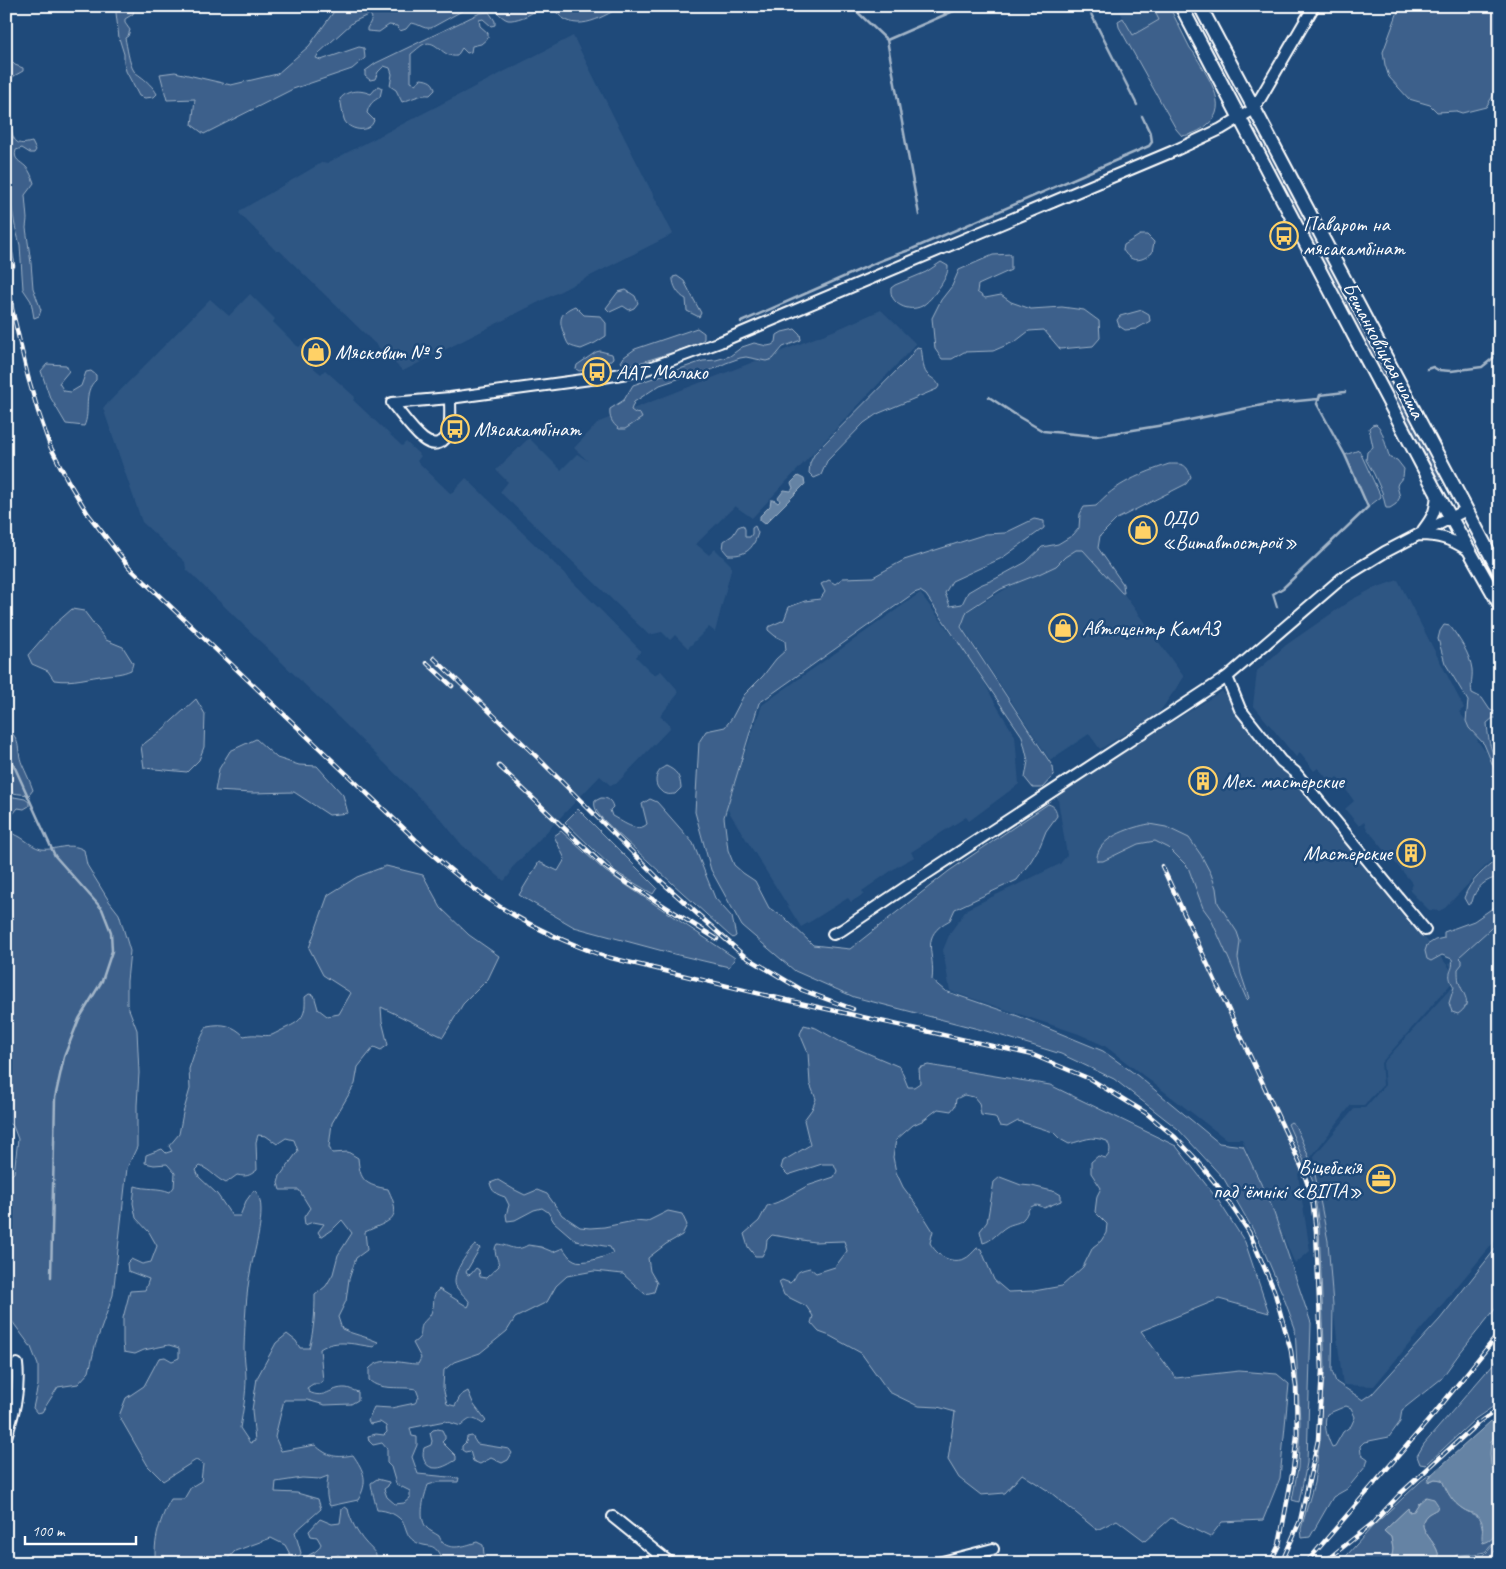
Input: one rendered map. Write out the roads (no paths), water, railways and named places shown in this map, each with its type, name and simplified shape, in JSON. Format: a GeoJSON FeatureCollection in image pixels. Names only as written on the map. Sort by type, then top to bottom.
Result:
{"type":"FeatureCollection","features":[{"type":"Feature","properties":{"kind":"main road","name":"Бешанковіцкая шаша"},"geometry":{"type":"LineString","coordinates":[[1181,6],[1450,518],[1500,605]]}},
{"type":"Feature","properties":{"kind":"main road","name":"Бешанковіцкая шаша"},"geometry":{"type":"LineString","coordinates":[[1200,6],[1500,573]]}},
{"type":"Feature","properties":{"kind":"street"},"geometry":{"type":"LineString","coordinates":[[450,398],[450,428],[446,438],[440,443],[434,444],[424,440],[392,403],[450,398],[586,380],[644,370],[720,342],[1176,150],[1222,129],[1254,109],[1314,6]]}},
{"type":"Feature","properties":{"kind":"street"},"geometry":{"type":"LineString","coordinates":[[1418,535],[1434,516],[1437,492]]}},
{"type":"Feature","properties":{"kind":"street"},"geometry":{"type":"LineString","coordinates":[[833,934],[842,930],[1227,677],[1342,579],[1385,552],[1466,510]]}},
{"type":"Feature","properties":{"kind":"street"},"geometry":{"type":"LineString","coordinates":[[1418,535],[1436,535],[1456,542],[1468,550]]}},
{"type":"Feature","properties":{"kind":"street"},"geometry":{"type":"LineString","coordinates":[[1227,677],[1240,710],[1281,761],[1296,772],[1425,930]]}},
{"type":"Feature","properties":{"kind":"street"},"geometry":{"type":"LineString","coordinates":[[6,1437],[13,1418],[19,1382],[18,1364]]}},
{"type":"Feature","properties":{"kind":"street"},"geometry":{"type":"LineString","coordinates":[[613,1517],[670,1563]]}},
{"type":"Feature","properties":{"kind":"street"},"geometry":{"type":"LineString","coordinates":[[938,1563],[993,1549]]}},
{"type":"Feature","properties":{"kind":"waterway"},"geometry":{"type":"LineString","coordinates":[[851,6],[887,40],[965,6]]}},
{"type":"Feature","properties":{"kind":"waterway"},"geometry":{"type":"LineString","coordinates":[[942,6],[945,14]]}},
{"type":"Feature","properties":{"kind":"waterway"},"geometry":{"type":"LineString","coordinates":[[1087,6],[1137,105]]}},
{"type":"Feature","properties":{"kind":"waterway"},"geometry":{"type":"LineString","coordinates":[[887,40],[919,215]]}},
{"type":"Feature","properties":{"kind":"waterway"},"geometry":{"type":"LineString","coordinates":[[741,322],[1149,146],[1152,142],[1151,135],[1142,116]]}},
{"type":"Feature","properties":{"kind":"waterway"},"geometry":{"type":"LineString","coordinates":[[1427,369],[1433,367],[1438,370],[1451,371],[1482,367],[1497,355],[1500,350]]}},
{"type":"Feature","properties":{"kind":"waterway"},"geometry":{"type":"LineString","coordinates":[[1277,607],[1273,594],[1283,588],[1368,507],[1345,455],[1317,404],[1320,395],[1345,392]]}},
{"type":"Feature","properties":{"kind":"waterway"},"geometry":{"type":"LineString","coordinates":[[989,397],[1043,431],[1096,436],[1170,424],[1267,404],[1318,399]]}},
{"type":"Feature","properties":{"kind":"waterway"},"geometry":{"type":"LineString","coordinates":[[6,752],[11,759],[55,856],[102,909],[111,932],[112,951],[102,981],[79,1019],[64,1057],[55,1098],[51,1277]]}},
{"type":"Feature","properties":{"kind":"railway"},"geometry":{"type":"LineString","coordinates":[[6,224],[13,266]]}},
{"type":"Feature","properties":{"kind":"railway"},"geometry":{"type":"LineString","coordinates":[[6,257],[12,309],[38,411],[50,446],[88,514],[129,567],[416,840],[478,891],[530,924],[560,939],[607,957],[773,997],[1033,1055],[1090,1079],[1146,1113],[1175,1137],[1220,1189],[1249,1232],[1274,1290],[1291,1351],[1296,1387],[1297,1435],[1293,1470],[1279,1545],[1270,1563]]}},
{"type":"Feature","properties":{"kind":"railway"},"geometry":{"type":"LineString","coordinates":[[434,658],[538,758],[663,883],[743,955],[802,990],[853,1009]]}},
{"type":"Feature","properties":{"kind":"railway"},"geometry":{"type":"LineString","coordinates":[[427,663],[452,686]]}},
{"type":"Feature","properties":{"kind":"railway"},"geometry":{"type":"LineString","coordinates":[[499,766],[605,867],[717,939]]}},
{"type":"Feature","properties":{"kind":"railway"},"geometry":{"type":"LineString","coordinates":[[1162,866],[1302,1168],[1312,1197],[1316,1231],[1322,1371],[1318,1440],[1300,1521],[1280,1563]]}},
{"type":"Feature","properties":{"kind":"railway"},"geometry":{"type":"LineString","coordinates":[[1306,1563],[1434,1414],[1500,1332]]}},
{"type":"Feature","properties":{"kind":"railway"},"geometry":{"type":"LineString","coordinates":[[1323,1563],[1373,1523],[1401,1493],[1478,1423],[1500,1408]]}},
{"type":"Feature","properties":{"kind":"place","name":"Паварот на мясакамбінат"},"geometry":{"type":"Point","coordinates":[1284,236]}},
{"type":"Feature","properties":{"kind":"place","name":"Мясковит № 5"},"geometry":{"type":"Point","coordinates":[316,352]}},
{"type":"Feature","properties":{"kind":"place","name":"ААТ Малако"},"geometry":{"type":"Point","coordinates":[597,372]}},
{"type":"Feature","properties":{"kind":"place","name":"Мясакамбінат"},"geometry":{"type":"Point","coordinates":[455,429]}},
{"type":"Feature","properties":{"kind":"place","name":"ОДО «Витавтострой»"},"geometry":{"type":"Point","coordinates":[1143,530]}},
{"type":"Feature","properties":{"kind":"place","name":"Автоцентр КамАЗ"},"geometry":{"type":"Point","coordinates":[1063,628]}},
{"type":"Feature","properties":{"kind":"place","name":"Мех. мастерские"},"geometry":{"type":"Point","coordinates":[1203,781]}},
{"type":"Feature","properties":{"kind":"place","name":"Мастерские"},"geometry":{"type":"Point","coordinates":[1411,853]}},
{"type":"Feature","properties":{"kind":"place","name":"Віцебскія падʼёмнікі «ВІПА»"},"geometry":{"type":"Point","coordinates":[1381,1179]}}]}
